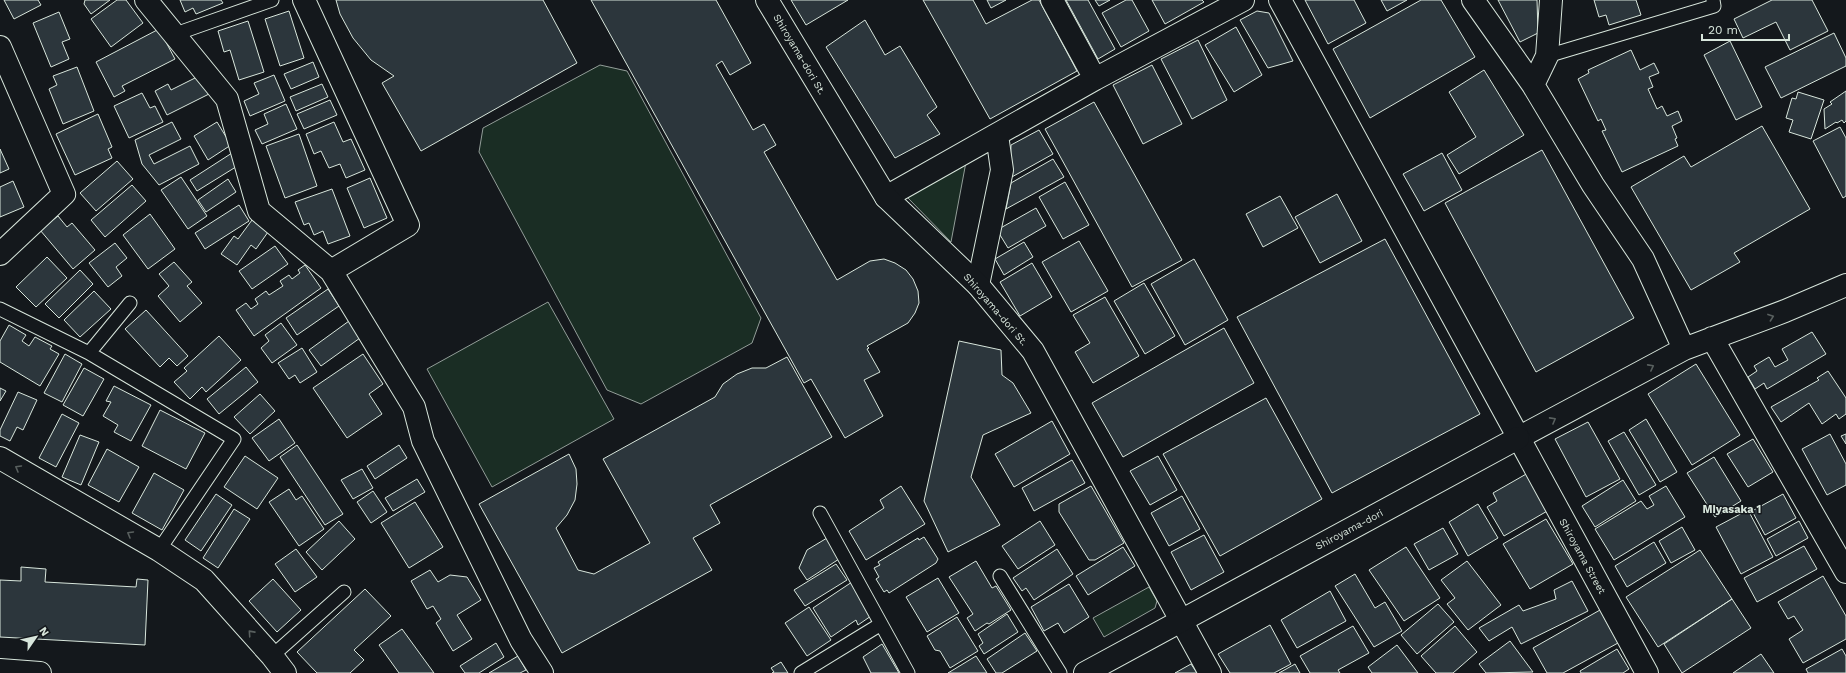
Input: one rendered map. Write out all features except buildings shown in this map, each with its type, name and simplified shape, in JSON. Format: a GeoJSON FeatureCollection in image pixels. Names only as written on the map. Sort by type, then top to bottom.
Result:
{"type":"FeatureCollection","features":[{"type":"Feature","properties":{"kind":"street"},"geometry":{"type":"LineString","coordinates":[[146,0],[227,99],[259,211],[331,271],[414,407],[423,441],[521,640],[542,673]]}},
{"type":"Feature","properties":{"kind":"street"},"geometry":{"type":"LineString","coordinates":[[304,0],[408,225],[331,271]]}},
{"type":"Feature","properties":{"kind":"street","name":"Shiroyama-dori St."},"geometry":{"type":"LineString","coordinates":[[767,0],[886,197],[978,285],[1033,351],[1210,673]]}},
{"type":"Feature","properties":{"kind":"street"},"geometry":{"type":"LineString","coordinates":[[1052,0],[1095,79]]}},
{"type":"Feature","properties":{"kind":"street"},"geometry":{"type":"LineString","coordinates":[[886,197],[1095,79],[1243,0]]}},
{"type":"Feature","properties":{"kind":"street","name":"Shiroyama Street"},"geometry":{"type":"LineString","coordinates":[[1280,0],[1647,673]]}},
{"type":"Feature","properties":{"kind":"street"},"geometry":{"type":"LineString","coordinates":[[1473,0],[1533,85],[1593,185],[1643,259],[1684,349]]}},
{"type":"Feature","properties":{"kind":"street"},"geometry":{"type":"LineString","coordinates":[[1533,85],[1548,56],[1551,0]]}},
{"type":"Feature","properties":{"kind":"street"},"geometry":{"type":"LineString","coordinates":[[0,47],[64,194],[0,254]]}},
{"type":"Feature","properties":{"kind":"street"},"geometry":{"type":"LineString","coordinates":[[978,285],[1002,170],[997,135]]}},
{"type":"Feature","properties":{"kind":"street","name":"Shiroyama-dori"},"geometry":{"type":"LineString","coordinates":[[1085,673],[1684,349],[1785,311],[1846,285]]}},
{"type":"Feature","properties":{"kind":"street"},"geometry":{"type":"LineString","coordinates":[[1712,338],[1846,572]]}},
{"type":"Feature","properties":{"kind":"street"},"geometry":{"type":"LineString","coordinates":[[0,458],[159,550],[204,580],[279,665]]}},
{"type":"Feature","properties":{"kind":"street"},"geometry":{"type":"LineString","coordinates":[[0,670],[40,673]]}},
{"type":"Feature","properties":{"kind":"lane"},"geometry":{"type":"LineString","coordinates":[[176,37],[184,31],[272,0]]}},
{"type":"Feature","properties":{"kind":"lane"},"geometry":{"type":"LineString","coordinates":[[1548,56],[1714,6],[1713,0]]}},
{"type":"Feature","properties":{"kind":"lane"},"geometry":{"type":"LineString","coordinates":[[89,354],[130,303]]}},
{"type":"Feature","properties":{"kind":"lane"},"geometry":{"type":"LineString","coordinates":[[0,309],[89,354],[234,440],[159,550]]}},
{"type":"Feature","properties":{"kind":"lane"},"geometry":{"type":"LineString","coordinates":[[820,513],[908,673]]}},
{"type":"Feature","properties":{"kind":"lane"},"geometry":{"type":"LineString","coordinates":[[1000,576],[1060,673]]}},
{"type":"Feature","properties":{"kind":"lane"},"geometry":{"type":"LineString","coordinates":[[279,665],[344,592]]}},
{"type":"Feature","properties":{"kind":"lane"},"geometry":{"type":"LineString","coordinates":[[801,673],[881,624]]}},
{"type":"Feature","properties":{"kind":"green space"},"geometry":{"type":"Polygon","coordinates":[[[600,65],[627,71],[761,318],[752,343],[641,404],[607,390],[479,152],[483,128],[600,65]]]}},
{"type":"Feature","properties":{"kind":"green space"},"geometry":{"type":"Polygon","coordinates":[[[966,162],[951,242],[907,197],[966,162]]]}},
{"type":"Feature","properties":{"kind":"green space"},"geometry":{"type":"Polygon","coordinates":[[[548,302],[614,419],[492,487],[427,369],[548,302]]]}},
{"type":"Feature","properties":{"kind":"green space"},"geometry":{"type":"Polygon","coordinates":[[[1149,587],[1157,601],[1155,608],[1104,637],[1093,618],[1149,587]]]}},
{"type":"Feature","properties":{"kind":"district","name":"Miyasaka 1"},"geometry":{"type":"Point","coordinates":[1732,509]}}]}
